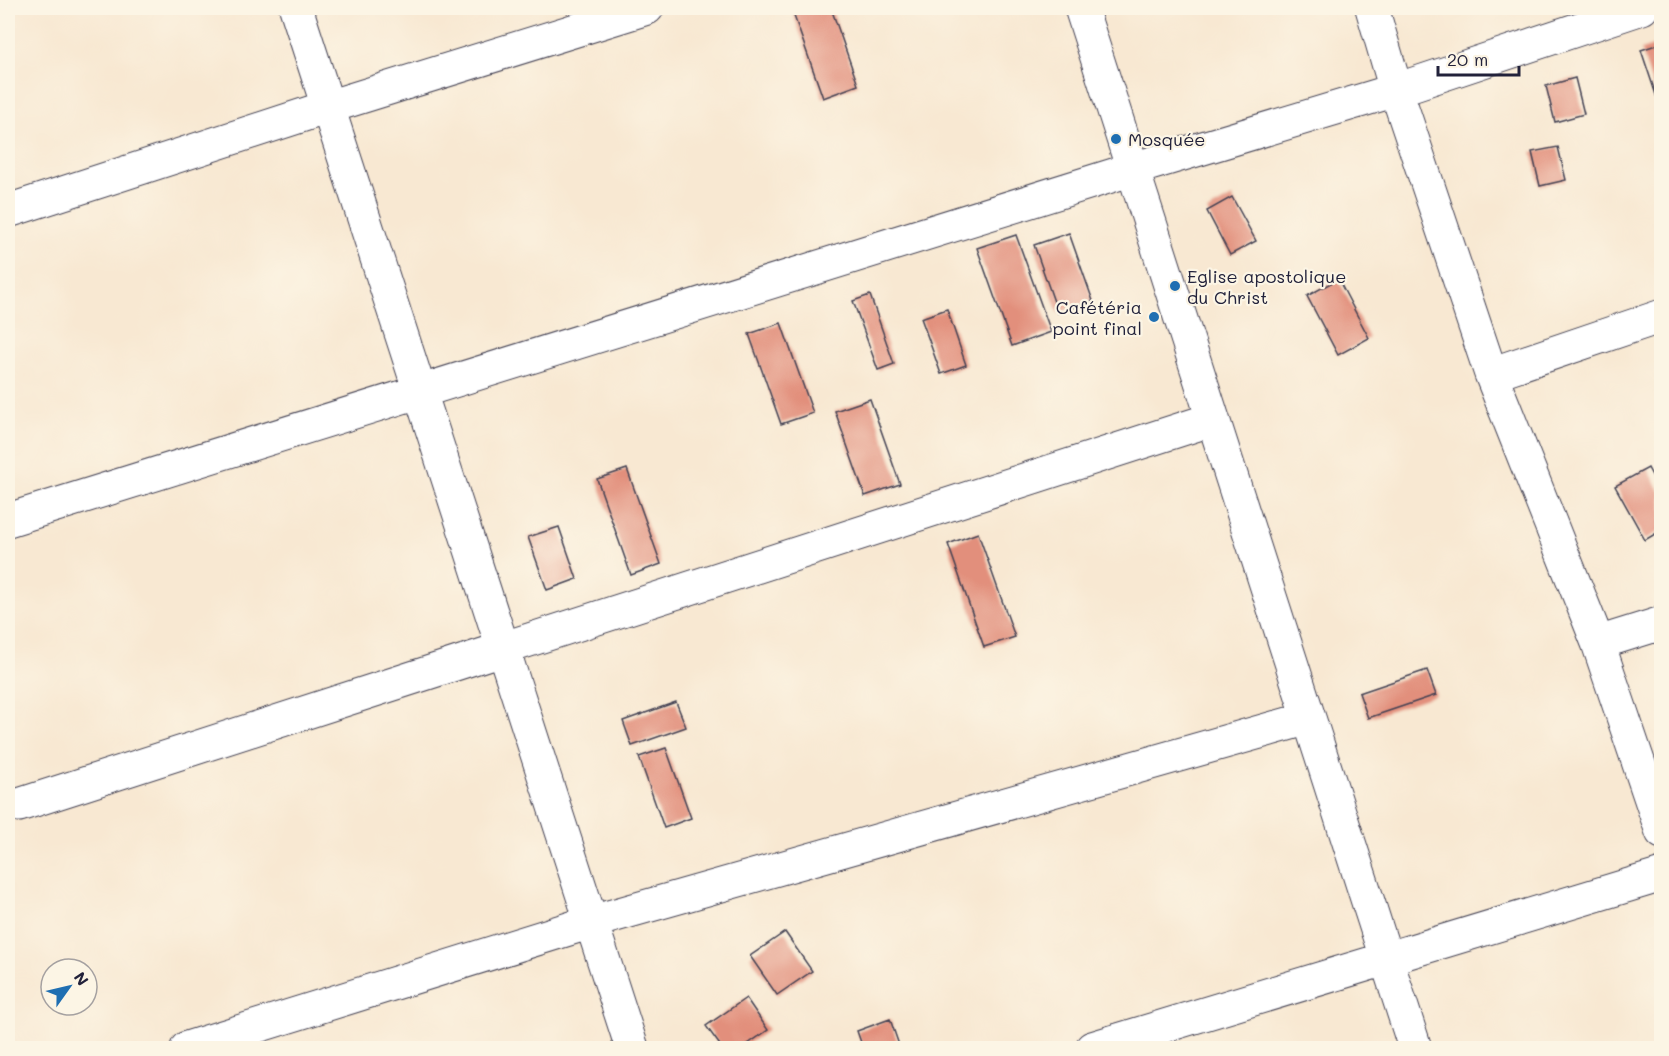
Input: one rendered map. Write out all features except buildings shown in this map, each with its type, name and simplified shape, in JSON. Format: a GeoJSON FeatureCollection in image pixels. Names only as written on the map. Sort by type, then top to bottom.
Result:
{"type":"FeatureCollection","features":[{"type":"Feature","properties":{"kind":"street"},"geometry":{"type":"LineString","coordinates":[[296,8],[632,1048]]}},
{"type":"Feature","properties":{"kind":"street"},"geometry":{"type":"LineString","coordinates":[[8,211],[328,107],[647,8]]}},
{"type":"Feature","properties":{"kind":"street"},"geometry":{"type":"LineString","coordinates":[[1081,8],[1415,1048]]}},
{"type":"Feature","properties":{"kind":"street"},"geometry":{"type":"LineString","coordinates":[[1372,8],[1396,90],[1491,374],[1598,643],[1662,832]]}},
{"type":"Feature","properties":{"kind":"street"},"geometry":{"type":"LineString","coordinates":[[8,520],[1133,169],[1396,90],[1642,8]]}},
{"type":"Feature","properties":{"kind":"street"},"geometry":{"type":"LineString","coordinates":[[1491,374],[1662,316]]}},
{"type":"Feature","properties":{"kind":"street"},"geometry":{"type":"LineString","coordinates":[[19,805],[1213,419]]}},
{"type":"Feature","properties":{"kind":"street"},"geometry":{"type":"LineString","coordinates":[[1598,643],[1662,623]]}},
{"type":"Feature","properties":{"kind":"street"},"geometry":{"type":"LineString","coordinates":[[187,1048],[591,922],[1309,718]]}},
{"type":"Feature","properties":{"kind":"street"},"geometry":{"type":"LineString","coordinates":[[1092,1048],[1662,875]]}},
{"type":"Feature","properties":{"kind":"place","name":"Mosquée"},"geometry":{"type":"Point","coordinates":[1116,139]}},
{"type":"Feature","properties":{"kind":"place","name":"Eglise apostolique du Christ"},"geometry":{"type":"Point","coordinates":[1175,286]}},
{"type":"Feature","properties":{"kind":"place","name":"Cafétéria point final"},"geometry":{"type":"Point","coordinates":[1154,317]}}]}
